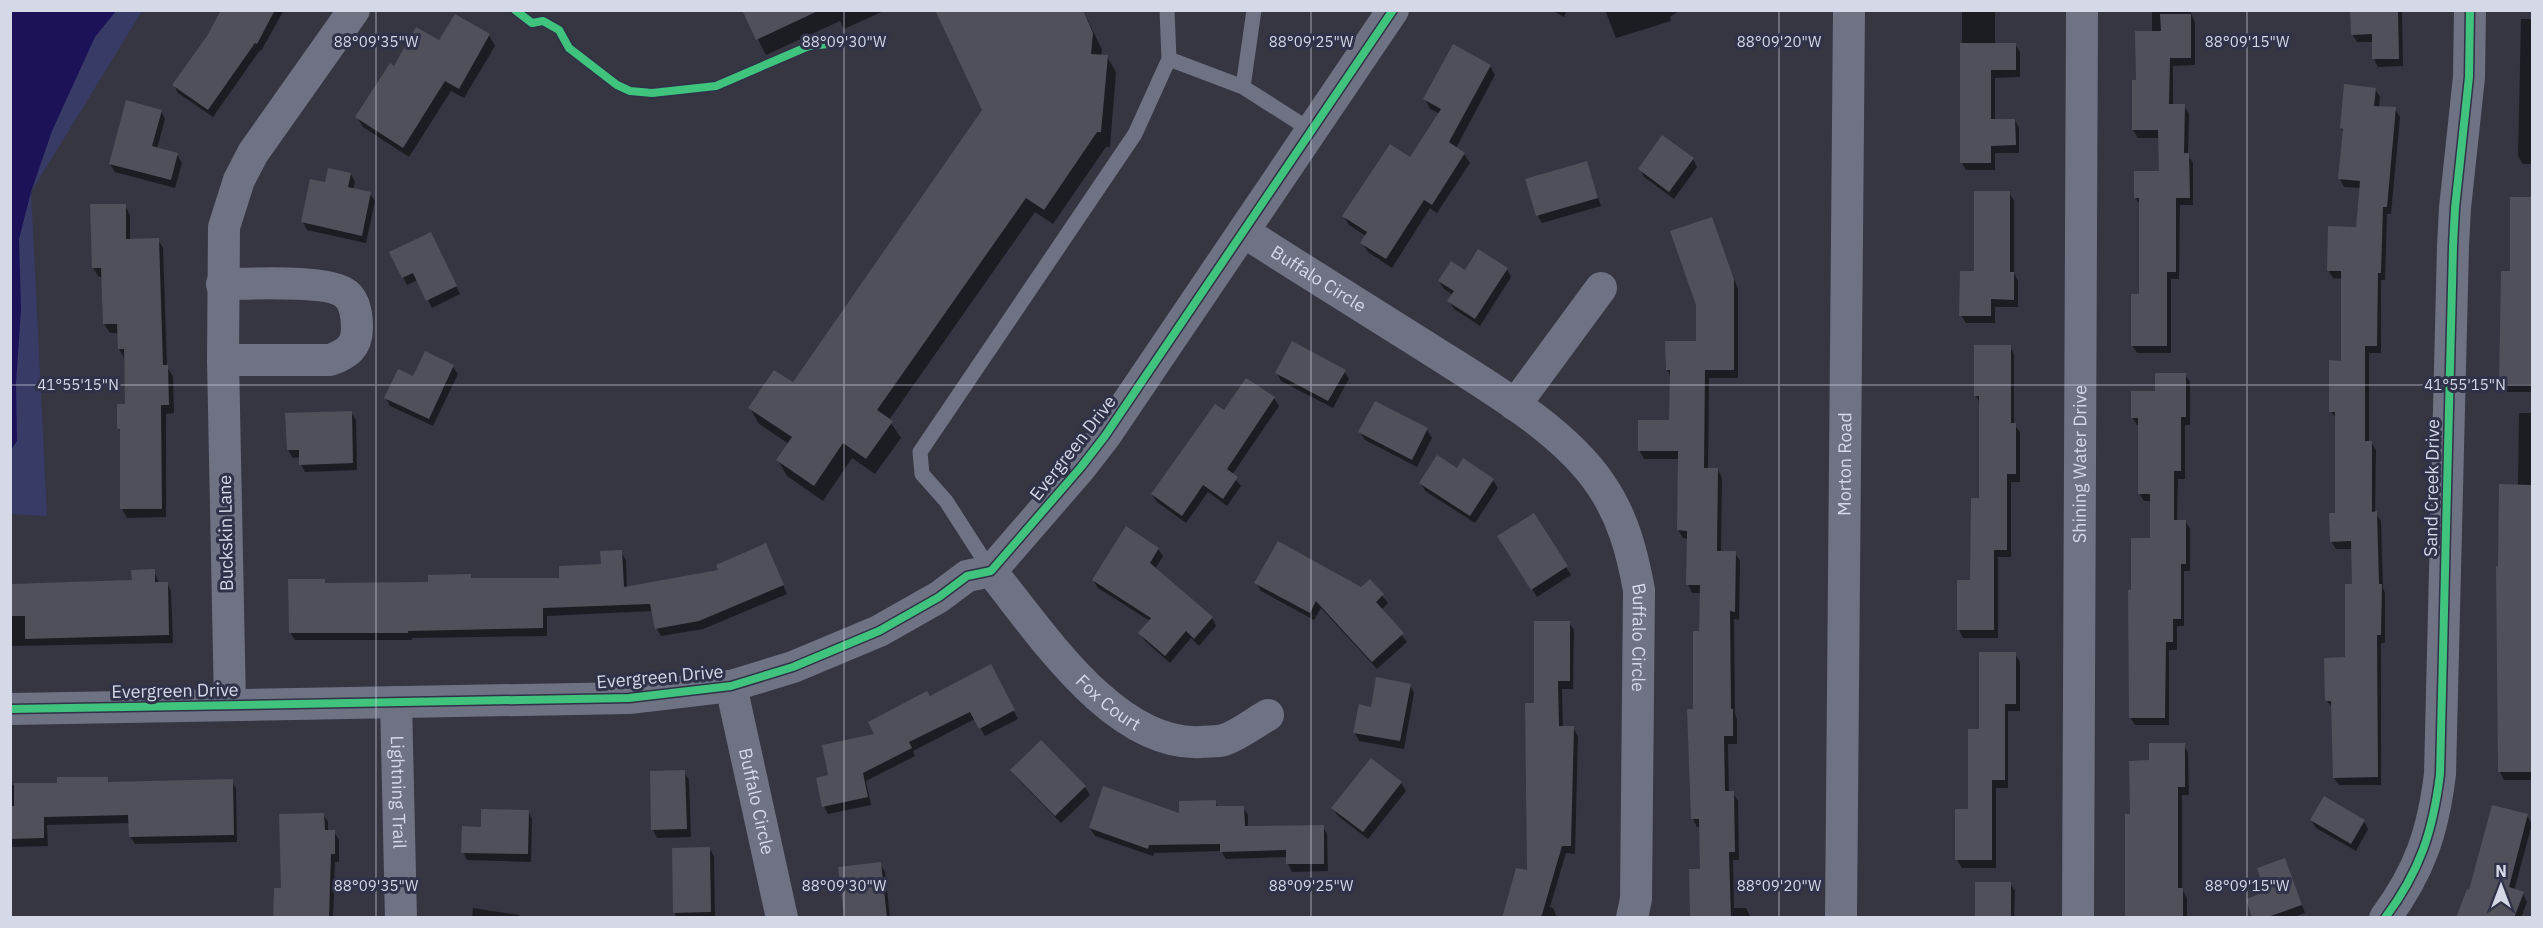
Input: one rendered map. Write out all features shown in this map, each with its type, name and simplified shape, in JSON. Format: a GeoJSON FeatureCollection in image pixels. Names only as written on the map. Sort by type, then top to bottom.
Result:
{"type":"FeatureCollection","features":[{"type":"Feature","properties":{"kind":"street","name":"Buckskin Lane"},"geometry":{"type":"LineString","coordinates":[[230,705],[222,284],[224,227],[239,180],[254,153],[354,10]]}},
{"type":"Feature","properties":{"kind":"street","name":"Evergreen Drive"},"geometry":{"type":"LineString","coordinates":[[10,709],[629,698],[731,686],[825,656],[879,631],[939,597],[967,576],[991,571],[1081,467],[1105,436],[1393,10]]}},
{"type":"Feature","properties":{"kind":"street","name":"Morton Road"},"geometry":{"type":"LineString","coordinates":[[1841,918],[1849,10]]}},
{"type":"Feature","properties":{"kind":"street","name":"Shining Water Drive"},"geometry":{"type":"LineString","coordinates":[[2078,918],[2082,10]]}},
{"type":"Feature","properties":{"kind":"street","name":"Sand Creek Drive"},"geometry":{"type":"LineString","coordinates":[[2385,918],[2416,869],[2426,847],[2435,814],[2440,774],[2453,246],[2469,77],[2470,10]]}},
{"type":"Feature","properties":{"kind":"street","name":"Buffalo Circle"},"geometry":{"type":"LineString","coordinates":[[1244,232],[1515,405],[1570,448],[1600,483],[1618,512],[1631,549],[1639,590],[1636,899],[1632,918]]}},
{"type":"Feature","properties":{"kind":"street"},"geometry":{"type":"LineString","coordinates":[[222,284],[328,285],[346,294],[355,308],[357,321],[357,335],[353,347],[344,356],[330,360],[223,360]]}},
{"type":"Feature","properties":{"kind":"street"},"geometry":{"type":"LineString","coordinates":[[1515,405],[1600,288]]}},
{"type":"Feature","properties":{"kind":"street","name":"Fox Court"},"geometry":{"type":"LineString","coordinates":[[991,571],[1085,687],[1135,723],[1163,737],[1184,743],[1223,741],[1268,715]]}},
{"type":"Feature","properties":{"kind":"street","name":"Buffalo Circle"},"geometry":{"type":"LineString","coordinates":[[731,686],[782,918]]}},
{"type":"Feature","properties":{"kind":"street","name":"Lightning Trail"},"geometry":{"type":"LineString","coordinates":[[396,702],[401,918]]}},
{"type":"Feature","properties":{"kind":"lane"},"geometry":{"type":"LineString","coordinates":[[991,571],[945,501],[922,474],[920,452],[1135,134],[1169,59],[1167,10]]}},
{"type":"Feature","properties":{"kind":"lane"},"geometry":{"type":"LineString","coordinates":[[1243,87],[1254,10]]}},
{"type":"Feature","properties":{"kind":"lane"},"geometry":{"type":"LineString","coordinates":[[1169,59],[1243,87],[1312,131]]}},
{"type":"Feature","properties":{"kind":"shaded area"},"geometry":{"type":"Polygon","coordinates":[[[11,10],[116,11],[95,37],[52,131],[31,192],[19,239],[21,309],[16,383],[17,441],[11,450],[11,10]]]}},
{"type":"Feature","properties":{"kind":"shaded area"},"geometry":{"type":"Polygon","coordinates":[[[11,11],[142,11],[31,192],[47,516],[11,514],[11,11]]]}},
{"type":"Feature","properties":{"kind":"building"},"geometry":{"type":"Polygon","coordinates":[[[221,10],[275,10],[257,44],[255,43],[208,110],[172,85],[207,36],[221,10]]]}},
{"type":"Feature","properties":{"kind":"building"},"geometry":{"type":"Polygon","coordinates":[[[742,10],[820,10],[756,40],[742,10]]]}},
{"type":"Feature","properties":{"kind":"building"},"geometry":{"type":"Polygon","coordinates":[[[935,10],[1083,10],[1093,33],[1091,54],[1108,55],[1101,132],[1097,132],[1044,210],[1026,198],[877,410],[893,421],[866,459],[843,443],[814,486],[776,460],[792,437],[748,408],[774,370],[793,382],[982,110],[935,10]]]}},
{"type":"Feature","properties":{"kind":"building"},"geometry":{"type":"Polygon","coordinates":[[[2350,10],[2398,10],[2399,59],[2372,59],[2372,34],[2351,35],[2350,10]]]}},
{"type":"Feature","properties":{"kind":"building"},"geometry":{"type":"Polygon","coordinates":[[[455,14],[490,34],[459,89],[445,81],[403,148],[355,117],[390,63],[394,66],[416,27],[439,40],[455,14]]]}},
{"type":"Feature","properties":{"kind":"building"},"geometry":{"type":"Polygon","coordinates":[[[2160,14],[2191,14],[2191,58],[2170,58],[2169,104],[2185,104],[2184,153],[2189,153],[2190,198],[2176,198],[2176,272],[2167,272],[2167,346],[2131,346],[2131,294],[2139,294],[2139,198],[2134,198],[2134,171],[2159,171],[2158,130],[2132,130],[2132,80],[2136,80],[2135,31],[2161,31],[2160,14]]]}},
{"type":"Feature","properties":{"kind":"building"},"geometry":{"type":"Polygon","coordinates":[[[1960,43],[2016,43],[2016,70],[1991,70],[1991,119],[2015,119],[2016,145],[1991,146],[1991,163],[1960,163],[1960,43]]]}},
{"type":"Feature","properties":{"kind":"building"},"geometry":{"type":"Polygon","coordinates":[[[1453,44],[1491,65],[1449,142],[1465,153],[1432,205],[1424,200],[1386,259],[1360,243],[1367,232],[1342,216],[1390,144],[1410,157],[1441,109],[1423,99],[1453,44]]]}},
{"type":"Feature","properties":{"kind":"building"},"geometry":{"type":"Polygon","coordinates":[[[2344,84],[2376,88],[2374,106],[2396,107],[2387,207],[2383,207],[2381,273],[2378,273],[2377,346],[2365,346],[2365,441],[2372,441],[2372,512],[2377,511],[2379,584],[2382,584],[2381,635],[2377,635],[2378,777],[2333,778],[2331,701],[2325,701],[2324,658],[2345,657],[2345,584],[2352,584],[2351,541],[2330,542],[2329,513],[2335,513],[2335,412],[2329,412],[2329,360],[2341,361],[2341,271],[2327,271],[2328,226],[2356,227],[2360,181],[2338,179],[2343,129],[2340,128],[2344,84]]]}},
{"type":"Feature","properties":{"kind":"building"},"geometry":{"type":"Polygon","coordinates":[[[126,100],[162,110],[152,146],[178,153],[171,180],[109,164],[126,100]]]}},
{"type":"Feature","properties":{"kind":"building"},"geometry":{"type":"Polygon","coordinates":[[[1662,135],[1694,158],[1669,192],[1638,169],[1662,135]]]}},
{"type":"Feature","properties":{"kind":"building"},"geometry":{"type":"Polygon","coordinates":[[[1587,161],[1598,198],[1536,216],[1525,179],[1587,161]]]}},
{"type":"Feature","properties":{"kind":"building"},"geometry":{"type":"Polygon","coordinates":[[[328,168],[351,173],[348,187],[371,192],[362,236],[301,222],[310,179],[325,182],[328,168]]]}},
{"type":"Feature","properties":{"kind":"building"},"geometry":{"type":"Polygon","coordinates":[[[1974,191],[2010,191],[2010,272],[2014,272],[2014,300],[1991,299],[1991,316],[1959,316],[1960,271],[1974,271],[1974,191]]]}},
{"type":"Feature","properties":{"kind":"building"},"geometry":{"type":"Polygon","coordinates":[[[2510,197],[2532,197],[2532,384],[2499,384],[2501,271],[2510,271],[2510,197]]]}},
{"type":"Feature","properties":{"kind":"building"},"geometry":{"type":"Polygon","coordinates":[[[90,204],[126,204],[126,239],[159,238],[163,365],[168,365],[169,405],[161,405],[162,509],[120,509],[120,429],[117,429],[117,404],[125,404],[124,349],[118,349],[117,324],[103,324],[101,268],[92,268],[90,204]]]}},
{"type":"Feature","properties":{"kind":"building"},"geometry":{"type":"Polygon","coordinates":[[[1712,217],[1734,279],[1734,370],[1705,370],[1704,468],[1718,468],[1717,551],[1736,551],[1735,612],[1730,611],[1733,736],[1724,736],[1725,791],[1734,791],[1735,852],[1729,852],[1731,918],[1690,918],[1689,869],[1700,869],[1699,819],[1691,819],[1687,709],[1693,709],[1693,631],[1699,631],[1700,585],[1686,585],[1687,531],[1677,530],[1678,451],[1638,451],[1638,420],[1669,420],[1670,370],[1666,370],[1665,341],[1696,341],[1696,305],[1670,231],[1712,217]]]}},
{"type":"Feature","properties":{"kind":"building"},"geometry":{"type":"Polygon","coordinates":[[[431,232],[457,286],[426,301],[413,273],[402,278],[389,252],[431,232]]]}},
{"type":"Feature","properties":{"kind":"building"},"geometry":{"type":"Polygon","coordinates":[[[1478,249],[1508,268],[1475,319],[1447,301],[1454,291],[1438,281],[1451,261],[1465,270],[1478,249]]]}},
{"type":"Feature","properties":{"kind":"building"},"geometry":{"type":"Polygon","coordinates":[[[1292,341],[1346,370],[1328,401],[1275,373],[1292,341]]]}},
{"type":"Feature","properties":{"kind":"building"},"geometry":{"type":"Polygon","coordinates":[[[1974,345],[2011,345],[2011,423],[2016,423],[2016,474],[2007,474],[2007,550],[1994,550],[1994,630],[1957,630],[1957,580],[1970,580],[1971,498],[1979,498],[1979,396],[1974,396],[1974,345]]]}},
{"type":"Feature","properties":{"kind":"building"},"geometry":{"type":"Polygon","coordinates":[[[425,351],[454,365],[429,419],[384,398],[398,369],[413,376],[425,351]]]}},
{"type":"Feature","properties":{"kind":"building"},"geometry":{"type":"Polygon","coordinates":[[[2155,373],[2186,373],[2186,417],[2181,417],[2181,471],[2174,471],[2174,520],[2186,520],[2186,564],[2181,564],[2181,619],[2173,619],[2173,642],[2166,642],[2165,718],[2129,718],[2128,590],[2131,590],[2131,538],[2150,538],[2150,494],[2138,494],[2138,418],[2131,418],[2131,391],[2155,391],[2155,373]]]}},
{"type":"Feature","properties":{"kind":"building"},"geometry":{"type":"Polygon","coordinates":[[[1246,378],[1275,397],[1227,469],[1238,477],[1223,499],[1203,485],[1182,516],[1151,494],[1215,404],[1224,410],[1246,378]]]}},
{"type":"Feature","properties":{"kind":"building"},"geometry":{"type":"Polygon","coordinates":[[[1375,401],[1428,428],[1412,460],[1358,432],[1375,401]]]}},
{"type":"Feature","properties":{"kind":"building"},"geometry":{"type":"Polygon","coordinates":[[[352,411],[353,463],[299,465],[299,450],[287,450],[285,413],[352,411]]]}},
{"type":"Feature","properties":{"kind":"building"},"geometry":{"type":"Polygon","coordinates":[[[1437,455],[1457,468],[1463,458],[1494,479],[1470,516],[1419,483],[1437,455]]]}},
{"type":"Feature","properties":{"kind":"building"},"geometry":{"type":"Polygon","coordinates":[[[2499,484],[2532,485],[2532,772],[2498,772],[2496,566],[2498,566],[2499,484]]]}},
{"type":"Feature","properties":{"kind":"building"},"geometry":{"type":"Polygon","coordinates":[[[1534,513],[1568,566],[1531,590],[1497,536],[1534,513]]]}},
{"type":"Feature","properties":{"kind":"building"},"geometry":{"type":"Polygon","coordinates":[[[1126,526],[1159,548],[1150,563],[1213,617],[1194,639],[1186,631],[1165,656],[1138,633],[1151,618],[1092,580],[1126,526]]]}},
{"type":"Feature","properties":{"kind":"building"},"geometry":{"type":"Polygon","coordinates":[[[1278,541],[1361,587],[1370,579],[1384,594],[1376,602],[1404,633],[1372,662],[1316,601],[1310,613],[1254,583],[1278,541]]]}},
{"type":"Feature","properties":{"kind":"building"},"geometry":{"type":"Polygon","coordinates":[[[766,543],[784,585],[699,621],[655,629],[650,604],[543,608],[543,628],[408,631],[408,633],[289,633],[288,579],[325,579],[325,583],[428,582],[428,575],[471,574],[471,578],[559,578],[559,566],[601,564],[600,551],[622,550],[624,587],[718,570],[716,565],[766,543]]]}},
{"type":"Feature","properties":{"kind":"building"},"geometry":{"type":"Polygon","coordinates":[[[155,569],[155,582],[168,582],[169,635],[25,639],[25,616],[10,616],[10,584],[132,580],[131,570],[155,569]]]}},
{"type":"Feature","properties":{"kind":"building"},"geometry":{"type":"Polygon","coordinates":[[[1534,621],[1570,621],[1570,681],[1558,681],[1559,726],[1574,726],[1571,846],[1562,846],[1541,918],[1502,918],[1516,868],[1527,870],[1525,703],[1534,703],[1534,621]]]}},
{"type":"Feature","properties":{"kind":"building"},"geometry":{"type":"Polygon","coordinates":[[[1979,652],[2016,652],[2016,704],[2005,704],[2005,780],[1992,780],[1992,860],[1955,860],[1955,809],[1968,809],[1968,729],[1979,729],[1979,652]]]}},
{"type":"Feature","properties":{"kind":"building"},"geometry":{"type":"Polygon","coordinates":[[[991,664],[1015,710],[979,729],[970,712],[909,742],[912,748],[863,773],[868,797],[822,807],[816,778],[828,775],[822,745],[874,734],[868,722],[927,691],[930,696],[991,664]]]}},
{"type":"Feature","properties":{"kind":"building"},"geometry":{"type":"Polygon","coordinates":[[[1376,677],[1411,684],[1400,741],[1353,733],[1359,704],[1371,707],[1376,677]]]}},
{"type":"Feature","properties":{"kind":"building"},"geometry":{"type":"Polygon","coordinates":[[[1041,740],[1086,786],[1055,816],[1010,770],[1041,740]]]}},
{"type":"Feature","properties":{"kind":"building"},"geometry":{"type":"Polygon","coordinates":[[[2149,743],[2185,743],[2185,787],[2178,787],[2178,888],[2183,888],[2183,918],[2125,918],[2125,814],[2130,814],[2129,761],[2149,760],[2149,743]]]}},
{"type":"Feature","properties":{"kind":"building"},"geometry":{"type":"Polygon","coordinates":[[[1371,758],[1402,782],[1363,832],[1331,808],[1371,758]]]}},
{"type":"Feature","properties":{"kind":"building"},"geometry":{"type":"Polygon","coordinates":[[[685,770],[687,829],[651,830],[650,771],[685,770]]]}},
{"type":"Feature","properties":{"kind":"building"},"geometry":{"type":"Polygon","coordinates":[[[57,777],[108,777],[108,782],[233,779],[234,835],[129,837],[128,815],[44,817],[44,838],[10,839],[10,806],[14,806],[14,783],[57,783],[57,777]]]}},
{"type":"Feature","properties":{"kind":"building"},"geometry":{"type":"Polygon","coordinates":[[[1103,786],[1179,813],[1179,801],[1216,800],[1216,806],[1244,806],[1245,826],[1324,825],[1324,864],[1286,864],[1286,850],[1220,852],[1220,844],[1149,845],[1148,849],[1089,828],[1103,786]]]}},
{"type":"Feature","properties":{"kind":"building"},"geometry":{"type":"Polygon","coordinates":[[[2324,796],[2365,820],[2351,844],[2310,820],[2324,796]]]}},
{"type":"Feature","properties":{"kind":"building"},"geometry":{"type":"Polygon","coordinates":[[[2492,805],[2528,814],[2509,887],[2524,892],[2514,918],[2456,918],[2467,889],[2469,890],[2492,805]]]}},
{"type":"Feature","properties":{"kind":"building"},"geometry":{"type":"Polygon","coordinates":[[[481,809],[529,810],[528,854],[461,853],[462,826],[481,827],[481,809]]]}},
{"type":"Feature","properties":{"kind":"building"},"geometry":{"type":"Polygon","coordinates":[[[324,813],[325,830],[335,830],[335,854],[331,854],[329,918],[273,918],[274,888],[281,888],[279,814],[324,813]]]}},
{"type":"Feature","properties":{"kind":"building"},"geometry":{"type":"Polygon","coordinates":[[[710,847],[711,912],[673,913],[672,848],[710,847]]]}},
{"type":"Feature","properties":{"kind":"building"},"geometry":{"type":"Polygon","coordinates":[[[2285,858],[2302,905],[2265,918],[2252,918],[2246,899],[2265,892],[2257,868],[2285,858]]]}},
{"type":"Feature","properties":{"kind":"building"},"geometry":{"type":"Polygon","coordinates":[[[881,862],[887,918],[844,918],[838,867],[881,862]]]}},
{"type":"Feature","properties":{"kind":"building"},"geometry":{"type":"Polygon","coordinates":[[[1975,882],[2011,882],[2011,918],[1975,918],[1975,882]]]}},
{"type":"Feature","properties":{"kind":"cycle path"},"geometry":{"type":"LineString","coordinates":[[515,10],[532,23],[543,21],[559,30],[569,48],[617,85],[630,91],[652,93],[716,86],[809,46],[829,44]]}},
{"type":"Feature","properties":{"kind":"cycle path"},"geometry":{"type":"LineString","coordinates":[[10,709],[629,698],[731,686],[793,667],[879,631],[939,597],[967,576],[991,571],[1081,467],[1105,436],[1393,10]]}},
{"type":"Feature","properties":{"kind":"cycle path"},"geometry":{"type":"LineString","coordinates":[[2385,918],[2407,884],[2423,850],[2429,832],[2440,774],[2453,246],[2469,77],[2470,10]]}}]}
